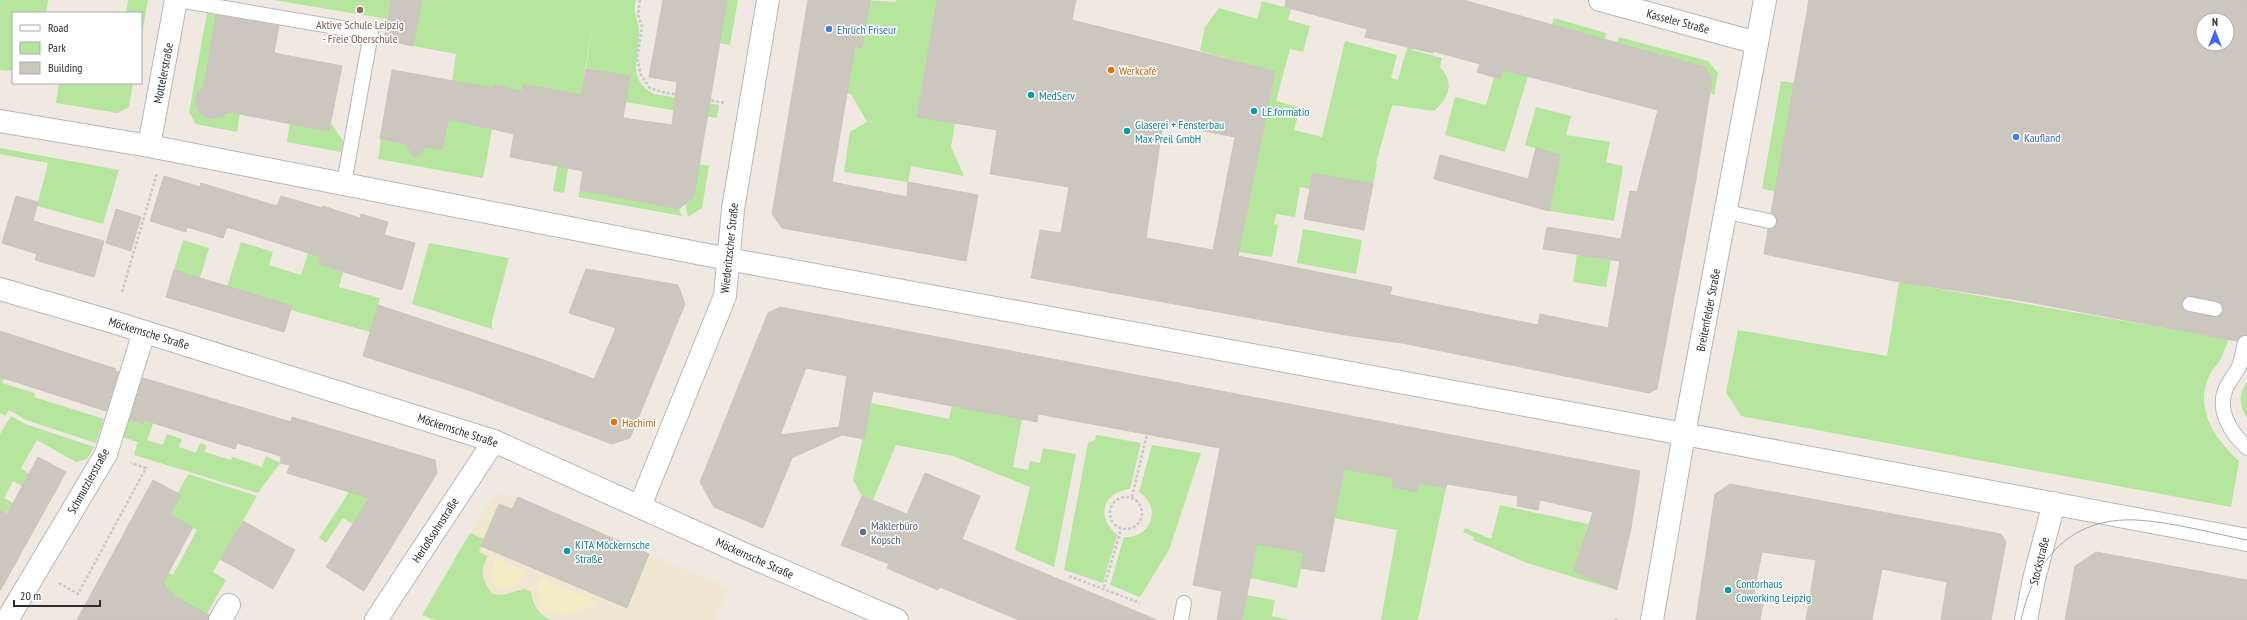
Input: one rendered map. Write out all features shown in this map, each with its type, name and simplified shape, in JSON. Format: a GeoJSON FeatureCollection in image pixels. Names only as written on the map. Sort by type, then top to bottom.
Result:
{"type":"FeatureCollection","features":[{"type":"Feature","properties":{"kind":"street","name":"Mottelerstraße"},"geometry":{"type":"LineString","coordinates":[[149,146],[177,0]]}},
{"type":"Feature","properties":{"kind":"street","name":"Wiederitzscher Straße"},"geometry":{"type":"LineString","coordinates":[[640,506],[725,296],[733,210],[768,0]]}},
{"type":"Feature","properties":{"kind":"street","name":"Kasseler Straße"},"geometry":{"type":"LineString","coordinates":[[1600,0],[1757,43]]}},
{"type":"Feature","properties":{"kind":"street","name":"Breitenfelder Straße"},"geometry":{"type":"LineString","coordinates":[[1652,620],[1690,401],[1727,212],[1765,0]]}},
{"type":"Feature","properties":{"kind":"street"},"geometry":{"type":"LineString","coordinates":[[0,121],[149,146],[728,259],[1684,434],[2247,540]]}},
{"type":"Feature","properties":{"kind":"street","name":"Möckernsche Straße"},"geometry":{"type":"LineString","coordinates":[[0,289],[144,332],[494,441],[897,620]]}},
{"type":"Feature","properties":{"kind":"street","name":"Schmutzlerstraße"},"geometry":{"type":"LineString","coordinates":[[7,620],[106,454],[144,332]]}},
{"type":"Feature","properties":{"kind":"street","name":"Herloßsohnstraße"},"geometry":{"type":"LineString","coordinates":[[376,620],[494,441]]}},
{"type":"Feature","properties":{"kind":"street","name":"Stockstraße"},"geometry":{"type":"LineString","coordinates":[[2027,612],[2054,503]]}},
{"type":"Feature","properties":{"kind":"lane"},"geometry":{"type":"LineString","coordinates":[[177,0],[372,33],[344,183]]}},
{"type":"Feature","properties":{"kind":"lane"},"geometry":{"type":"LineString","coordinates":[[1727,212],[1769,221]]}},
{"type":"Feature","properties":{"kind":"lane"},"geometry":{"type":"LineString","coordinates":[[2190,304],[2215,309]]}},
{"type":"Feature","properties":{"kind":"lane"},"geometry":{"type":"LineString","coordinates":[[2245,343],[2240,365],[2225,390],[2222,402],[2230,429],[2236,438],[2247,448]]}},
{"type":"Feature","properties":{"kind":"lane"},"geometry":{"type":"LineString","coordinates":[[1181,620],[1184,602]]}},
{"type":"Feature","properties":{"kind":"path"},"geometry":{"type":"LineString","coordinates":[[640,0],[638,15],[642,26],[637,60],[641,75],[650,88],[662,92],[725,103]]}},
{"type":"Feature","properties":{"kind":"path"},"geometry":{"type":"LineString","coordinates":[[122,292],[158,169]]}},
{"type":"Feature","properties":{"kind":"path"},"geometry":{"type":"LineString","coordinates":[[1132,497],[1147,434]]}},
{"type":"Feature","properties":{"kind":"path"},"geometry":{"type":"LineString","coordinates":[[36,570],[78,594],[146,468],[106,454]]}},
{"type":"Feature","properties":{"kind":"path"},"geometry":{"type":"LineString","coordinates":[[1132,497],[1141,505],[1143,518],[1134,528],[1121,529],[1112,521],[1110,508],[1119,498],[1132,497]]}},
{"type":"Feature","properties":{"kind":"path"},"geometry":{"type":"LineString","coordinates":[[1104,587],[1121,529]]}},
{"type":"Feature","properties":{"kind":"path"},"geometry":{"type":"LineString","coordinates":[[1069,576],[1104,587],[1140,602]]}},
{"type":"Feature","properties":{"kind":"shaded area"},"geometry":{"type":"Polygon","coordinates":[[[504,493],[730,588],[715,620],[435,620],[422,615],[491,498],[504,493]]]}},
{"type":"Feature","properties":{"kind":"green space"},"geometry":{"type":"Polygon","coordinates":[[[0,0],[48,0],[46,12],[12,12],[12,71],[0,70],[0,0]]]}},
{"type":"Feature","properties":{"kind":"green space"},"geometry":{"type":"Polygon","coordinates":[[[128,0],[148,0],[142,34],[142,12],[126,12],[128,0]]]}},
{"type":"Feature","properties":{"kind":"green space","name":"Aktive Schule Leipzig - Freie Oberschule"},"geometry":{"type":"Polygon","coordinates":[[[274,0],[391,0],[387,19],[274,0]]]}},
{"type":"Feature","properties":{"kind":"green space"},"geometry":{"type":"Polygon","coordinates":[[[421,0],[636,0],[635,12],[639,30],[639,38],[636,65],[639,81],[645,88],[654,94],[719,105],[717,118],[626,102],[630,76],[586,69],[593,23],[564,193],[553,191],[570,93],[524,84],[522,91],[494,85],[486,128],[492,130],[483,178],[378,159],[381,140],[406,144],[411,152],[420,153],[427,147],[442,150],[456,54],[413,46],[421,0]]]}},
{"type":"Feature","properties":{"kind":"green space"},"geometry":{"type":"Polygon","coordinates":[[[727,0],[738,0],[730,45],[719,43],[727,0]]]}},
{"type":"Feature","properties":{"kind":"green space"},"geometry":{"type":"Polygon","coordinates":[[[862,0],[896,2],[896,0],[937,0],[917,117],[955,123],[951,147],[964,176],[911,166],[908,182],[844,172],[850,132],[867,122],[851,94],[847,93],[854,46],[862,47],[866,23],[862,0]]]}},
{"type":"Feature","properties":{"kind":"green space"},"geometry":{"type":"Polygon","coordinates":[[[1262,1],[1291,9],[1288,20],[1310,26],[1303,52],[1290,49],[1276,101],[1300,108],[1294,130],[1322,137],[1345,41],[1397,55],[1391,78],[1398,80],[1408,44],[1413,45],[1412,50],[1442,58],[1440,67],[1448,79],[1449,85],[1446,96],[1434,111],[1392,105],[1376,163],[1373,184],[1313,173],[1310,189],[1300,187],[1295,217],[1276,214],[1274,224],[1278,225],[1272,257],[1239,252],[1275,71],[1200,51],[1205,27],[1219,8],[1257,19],[1262,1]]]}},
{"type":"Feature","properties":{"kind":"green space"},"geometry":{"type":"Polygon","coordinates":[[[207,13],[217,15],[204,86],[198,94],[196,101],[197,108],[201,114],[206,117],[213,118],[221,116],[229,111],[240,113],[237,132],[196,124],[189,112],[207,13]]]}},
{"type":"Feature","properties":{"kind":"green space"},"geometry":{"type":"Polygon","coordinates":[[[1554,18],[1606,33],[1605,39],[1552,25],[1554,18]]]}},
{"type":"Feature","properties":{"kind":"green space"},"geometry":{"type":"Polygon","coordinates":[[[1619,37],[1708,61],[1718,73],[1714,96],[1710,91],[1712,79],[1705,67],[1617,42],[1619,37]]]}},
{"type":"Feature","properties":{"kind":"green space"},"geometry":{"type":"Polygon","coordinates":[[[1503,70],[1528,76],[1505,152],[1445,135],[1455,97],[1486,105],[1494,77],[1500,79],[1503,70]]]}},
{"type":"Feature","properties":{"kind":"green space"},"geometry":{"type":"Polygon","coordinates":[[[1781,81],[1794,83],[1775,191],[1762,189],[1781,81]]]}},
{"type":"Feature","properties":{"kind":"green space"},"geometry":{"type":"Polygon","coordinates":[[[59,84],[133,84],[129,107],[118,113],[56,103],[59,84]]]}},
{"type":"Feature","properties":{"kind":"green space"},"geometry":{"type":"Polygon","coordinates":[[[1536,107],[1571,116],[1566,135],[1610,142],[1606,162],[1623,166],[1614,221],[1549,211],[1560,155],[1525,145],[1536,107]]]}},
{"type":"Feature","properties":{"kind":"green space"},"geometry":{"type":"Polygon","coordinates":[[[290,123],[329,131],[331,123],[343,141],[341,152],[287,142],[290,123]]]}},
{"type":"Feature","properties":{"kind":"green space"},"geometry":{"type":"Polygon","coordinates":[[[0,148],[119,170],[103,224],[37,206],[48,163],[0,154],[0,148]]]}},
{"type":"Feature","properties":{"kind":"green space"},"geometry":{"type":"Polygon","coordinates":[[[699,164],[709,166],[702,208],[688,217],[685,203],[694,196],[699,164]]]}},
{"type":"Feature","properties":{"kind":"green space"},"geometry":{"type":"Polygon","coordinates":[[[580,190],[679,209],[682,216],[578,197],[580,190]]]}},
{"type":"Feature","properties":{"kind":"green space"},"geometry":{"type":"Polygon","coordinates":[[[1303,229],[1362,240],[1356,274],[1297,263],[1303,229]]]}},
{"type":"Feature","properties":{"kind":"green space"},"geometry":{"type":"Polygon","coordinates":[[[183,240],[209,248],[200,278],[174,270],[183,240]]]}},
{"type":"Feature","properties":{"kind":"green space"},"geometry":{"type":"Polygon","coordinates":[[[241,242],[273,252],[269,265],[301,275],[308,253],[321,257],[318,264],[343,272],[339,287],[380,298],[370,332],[291,310],[227,287],[241,242]]]}},
{"type":"Feature","properties":{"kind":"green space"},"geometry":{"type":"Polygon","coordinates":[[[429,243],[509,258],[492,321],[492,329],[412,304],[429,243]]]}},
{"type":"Feature","properties":{"kind":"green space"},"geometry":{"type":"Polygon","coordinates":[[[1577,254],[1611,260],[1606,287],[1573,282],[1577,254]]]}},
{"type":"Feature","properties":{"kind":"green space"},"geometry":{"type":"Polygon","coordinates":[[[1899,282],[2229,339],[2222,357],[2210,374],[2205,387],[2204,399],[2205,411],[2215,433],[2239,461],[2231,507],[1741,416],[1726,392],[1738,330],[1887,356],[1899,282]]]}},
{"type":"Feature","properties":{"kind":"green space"},"geometry":{"type":"Polygon","coordinates":[[[0,377],[4,378],[2,383],[35,393],[34,397],[104,419],[96,443],[26,420],[9,410],[5,416],[0,413],[0,377]]]}},
{"type":"Feature","properties":{"kind":"green space"},"geometry":{"type":"Polygon","coordinates":[[[2247,382],[2247,418],[2242,409],[2241,396],[2247,382]]]}},
{"type":"Feature","properties":{"kind":"green space"},"geometry":{"type":"Polygon","coordinates":[[[138,383],[147,386],[137,418],[153,423],[147,440],[163,445],[167,434],[182,439],[179,447],[196,453],[200,443],[206,445],[205,452],[231,460],[232,457],[262,467],[266,456],[280,463],[258,493],[134,455],[138,442],[121,437],[138,383]]]}},
{"type":"Feature","properties":{"kind":"green space"},"geometry":{"type":"Polygon","coordinates":[[[871,403],[949,419],[952,405],[1022,419],[1013,467],[1028,470],[1030,461],[1040,463],[1043,448],[1076,454],[1054,567],[1015,550],[1030,487],[953,456],[896,445],[873,500],[862,496],[853,480],[871,403]]]}},
{"type":"Feature","properties":{"kind":"green space"},"geometry":{"type":"Polygon","coordinates":[[[11,416],[25,424],[94,447],[87,459],[76,462],[37,440],[21,468],[29,474],[22,486],[13,481],[4,498],[13,503],[0,522],[0,434],[11,416]]]}},
{"type":"Feature","properties":{"kind":"green space"},"geometry":{"type":"Polygon","coordinates":[[[1096,435],[1141,443],[1130,489],[1113,495],[1105,506],[1106,521],[1117,535],[1103,583],[1064,570],[1088,443],[1095,440],[1096,435]]]}},
{"type":"Feature","properties":{"kind":"green space"},"geometry":{"type":"Polygon","coordinates":[[[1152,445],[1201,453],[1169,550],[1140,597],[1110,585],[1124,537],[1134,536],[1141,533],[1151,520],[1152,513],[1150,505],[1146,498],[1139,492],[1152,445]]]}},
{"type":"Feature","properties":{"kind":"green space"},"geometry":{"type":"Polygon","coordinates":[[[1344,469],[1394,478],[1392,487],[1419,483],[1446,488],[1418,620],[1381,620],[1397,530],[1334,518],[1344,469]]]}},
{"type":"Feature","properties":{"kind":"green space"},"geometry":{"type":"Polygon","coordinates":[[[188,474],[257,496],[213,572],[226,580],[207,614],[177,617],[138,556],[173,575],[197,530],[170,515],[181,495],[178,493],[188,474]]]}},
{"type":"Feature","properties":{"kind":"green space"},"geometry":{"type":"Polygon","coordinates":[[[355,483],[377,488],[353,524],[343,518],[326,543],[319,538],[355,483]]]}},
{"type":"Feature","properties":{"kind":"green space"},"geometry":{"type":"Polygon","coordinates":[[[1500,505],[1588,524],[1573,571],[1617,590],[1527,563],[1473,540],[1474,537],[1463,532],[1465,528],[1491,539],[1500,505]]]}},
{"type":"Feature","properties":{"kind":"green space"},"geometry":{"type":"Polygon","coordinates":[[[1282,509],[1312,516],[1297,588],[1250,578],[1257,544],[1274,547],[1282,509]]]}},
{"type":"Feature","properties":{"kind":"green space"},"geometry":{"type":"Polygon","coordinates":[[[470,533],[484,539],[479,552],[488,556],[483,567],[483,575],[484,580],[492,594],[503,595],[524,589],[531,592],[537,609],[542,615],[550,620],[435,620],[422,615],[470,533]]]}},
{"type":"Feature","properties":{"kind":"green space"},"geometry":{"type":"Polygon","coordinates":[[[1246,595],[1275,600],[1272,616],[1290,620],[1242,620],[1246,595]]]}},
{"type":"Feature","properties":{"kind":"sand"},"geometry":{"type":"Polygon","coordinates":[[[496,559],[527,572],[517,584],[510,588],[494,585],[490,576],[496,559]]]}},
{"type":"Feature","properties":{"kind":"sand"},"geometry":{"type":"Polygon","coordinates":[[[540,578],[598,602],[577,612],[556,612],[547,609],[541,602],[539,592],[540,578]]]}},
{"type":"Feature","properties":{"kind":"building"},"geometry":{"type":"Polygon","coordinates":[[[391,0],[422,0],[413,46],[384,40],[391,0]]]}},
{"type":"Feature","properties":{"kind":"building"},"geometry":{"type":"Polygon","coordinates":[[[663,0],[727,0],[694,196],[679,209],[580,190],[583,171],[510,157],[514,134],[448,119],[442,150],[427,147],[414,158],[406,144],[380,139],[392,70],[493,88],[494,85],[522,91],[524,84],[581,95],[586,69],[630,76],[623,118],[672,125],[677,82],[649,77],[663,0]]]}},
{"type":"Feature","properties":{"kind":"building"},"geometry":{"type":"Polygon","coordinates":[[[808,0],[870,0],[862,48],[855,46],[832,182],[907,197],[908,182],[978,195],[966,261],[782,228],[772,214],[808,0]]]}},
{"type":"Feature","properties":{"kind":"building"},"geometry":{"type":"Polygon","coordinates":[[[937,0],[1076,0],[1072,20],[1275,71],[1238,256],[1392,287],[1390,295],[1538,325],[1540,314],[1608,328],[1620,261],[1543,249],[1547,227],[1621,239],[1630,191],[1637,192],[1658,110],[1503,70],[1500,79],[1477,72],[1480,64],[1433,51],[1433,53],[1365,37],[1367,29],[1285,7],[1286,0],[1463,0],[1705,67],[1712,79],[1696,179],[1657,389],[1649,393],[1402,343],[1345,335],[1031,278],[1040,230],[1061,233],[1069,187],[990,174],[997,130],[917,117],[937,0]],[[1163,123],[1146,238],[1213,250],[1235,137],[1163,123]]]}},
{"type":"Feature","properties":{"kind":"building","name":"Kaufland"},"geometry":{"type":"Polygon","coordinates":[[[1809,0],[2247,0],[2247,335],[2239,337],[2237,341],[2018,300],[1899,282],[1764,254],[1768,229],[1775,227],[1777,222],[1775,215],[1771,213],[1809,0]],[[2188,296],[2182,303],[2182,307],[2188,312],[2218,317],[2223,311],[2223,306],[2217,301],[2188,296]]]}},
{"type":"Feature","properties":{"kind":"building"},"geometry":{"type":"Polygon","coordinates":[[[216,15],[279,26],[274,53],[342,66],[329,131],[228,112],[222,117],[209,119],[200,113],[195,103],[198,92],[204,86],[216,15]]]}},
{"type":"Feature","properties":{"kind":"building"},"geometry":{"type":"Polygon","coordinates":[[[1536,148],[1560,155],[1549,211],[1434,179],[1440,155],[1528,179],[1536,148]]]}},
{"type":"Feature","properties":{"kind":"building"},"geometry":{"type":"Polygon","coordinates":[[[1313,173],[1373,184],[1364,230],[1304,219],[1313,173]]]}},
{"type":"Feature","properties":{"kind":"building"},"geometry":{"type":"Polygon","coordinates":[[[164,176],[200,187],[201,183],[277,206],[281,196],[322,208],[323,206],[360,218],[361,214],[388,222],[384,235],[415,243],[402,290],[318,264],[321,257],[227,227],[223,238],[187,227],[186,232],[150,221],[164,176]]]}},
{"type":"Feature","properties":{"kind":"building"},"geometry":{"type":"Polygon","coordinates":[[[16,196],[38,202],[33,221],[104,241],[94,277],[35,260],[37,254],[2,243],[16,196]]]}},
{"type":"Feature","properties":{"kind":"building"},"geometry":{"type":"Polygon","coordinates":[[[116,209],[141,217],[131,251],[106,243],[116,209]]]}},
{"type":"Feature","properties":{"kind":"building"},"geometry":{"type":"Polygon","coordinates":[[[586,269],[678,285],[685,304],[630,438],[612,444],[471,391],[363,356],[378,305],[541,359],[594,379],[616,328],[569,313],[586,269]]]}},
{"type":"Feature","properties":{"kind":"building"},"geometry":{"type":"Polygon","coordinates":[[[174,270],[292,306],[284,332],[166,297],[174,270]]]}},
{"type":"Feature","properties":{"kind":"building"},"geometry":{"type":"Polygon","coordinates":[[[780,307],[1640,471],[1631,528],[1617,590],[1573,571],[1593,512],[1540,500],[1538,510],[1517,506],[1518,496],[1447,484],[1446,488],[1419,483],[1417,492],[1392,487],[1394,478],[1344,469],[1324,572],[1301,568],[1304,553],[1257,544],[1242,620],[1217,620],[1222,591],[1193,585],[1220,448],[1038,414],[1037,422],[873,391],[864,439],[842,435],[792,458],[763,528],[714,507],[700,482],[768,313],[780,307]],[[806,368],[780,435],[839,427],[847,376],[806,368]]]}},
{"type":"Feature","properties":{"kind":"building"},"geometry":{"type":"Polygon","coordinates":[[[0,331],[116,369],[115,371],[119,372],[106,411],[0,377],[0,331]]]}},
{"type":"Feature","properties":{"kind":"building"},"geometry":{"type":"Polygon","coordinates":[[[143,378],[291,422],[292,417],[435,460],[437,473],[364,591],[326,567],[369,498],[287,473],[290,465],[280,463],[281,456],[237,443],[235,449],[144,420],[143,424],[130,419],[143,378]]]}},
{"type":"Feature","properties":{"kind":"building"},"geometry":{"type":"Polygon","coordinates":[[[38,457],[66,472],[0,591],[0,510],[7,514],[38,457]]]}},
{"type":"Feature","properties":{"kind":"building"},"geometry":{"type":"Polygon","coordinates":[[[925,473],[980,496],[962,539],[1157,620],[1019,620],[940,587],[938,590],[887,568],[889,564],[841,545],[862,496],[907,514],[925,473]]]}},
{"type":"Feature","properties":{"kind":"building"},"geometry":{"type":"Polygon","coordinates":[[[153,480],[181,495],[170,515],[193,527],[163,583],[176,597],[209,615],[208,620],[77,620],[153,480]]]}},
{"type":"Feature","properties":{"kind":"building"},"geometry":{"type":"Polygon","coordinates":[[[1730,484],[2001,534],[2006,542],[1991,620],[1941,620],[1947,582],[1882,569],[1872,620],[1806,620],[1816,560],[1762,552],[1753,597],[1764,599],[1760,620],[1696,620],[1715,494],[1730,484]]]}},
{"type":"Feature","properties":{"kind":"building","name":"KITA Möckernsche Straße"},"geometry":{"type":"Polygon","coordinates":[[[518,497],[649,554],[627,608],[481,546],[499,504],[512,509],[518,497]]]}},
{"type":"Feature","properties":{"kind":"building"},"geometry":{"type":"Polygon","coordinates":[[[243,521],[295,550],[273,589],[220,559],[243,521]]]}},
{"type":"Feature","properties":{"kind":"building"},"geometry":{"type":"Polygon","coordinates":[[[2096,552],[2247,580],[2247,620],[2065,620],[2075,566],[2096,552]]]}},
{"type":"Feature","properties":{"kind":"tram line"},"geometry":{"type":"LineString","coordinates":[[2021,620],[2027,598],[2035,579],[2046,561],[2059,546],[2074,535],[2092,526],[2113,521],[2150,521],[2178,525],[2247,540]]}},
{"type":"Feature","properties":{"kind":"place","name":"Aktive Schule Leipzig - Freie Oberschule"},"geometry":{"type":"Point","coordinates":[360,10]}},
{"type":"Feature","properties":{"kind":"place","name":"Ehrlich Friseur"},"geometry":{"type":"Point","coordinates":[829,29]}},
{"type":"Feature","properties":{"kind":"place","name":"Werkcafé"},"geometry":{"type":"Point","coordinates":[1111,70]}},
{"type":"Feature","properties":{"kind":"place","name":"MedServ"},"geometry":{"type":"Point","coordinates":[1031,95]}},
{"type":"Feature","properties":{"kind":"place","name":"LE.formatio"},"geometry":{"type":"Point","coordinates":[1254,111]}},
{"type":"Feature","properties":{"kind":"place","name":"Glaserei + Fensterbau Max Preil GmbH"},"geometry":{"type":"Point","coordinates":[1127,131]}},
{"type":"Feature","properties":{"kind":"place","name":"Kaufland"},"geometry":{"type":"Point","coordinates":[2016,137]}},
{"type":"Feature","properties":{"kind":"place","name":"Hachimi"},"geometry":{"type":"Point","coordinates":[614,422]}},
{"type":"Feature","properties":{"kind":"place","name":"Maklerbüro Kopsch"},"geometry":{"type":"Point","coordinates":[863,532]}},
{"type":"Feature","properties":{"kind":"place","name":"KITA Möckernsche Straße"},"geometry":{"type":"Point","coordinates":[567,551]}},
{"type":"Feature","properties":{"kind":"place","name":"Contorhaus Coworking Leipzig"},"geometry":{"type":"Point","coordinates":[1728,590]}}]}
